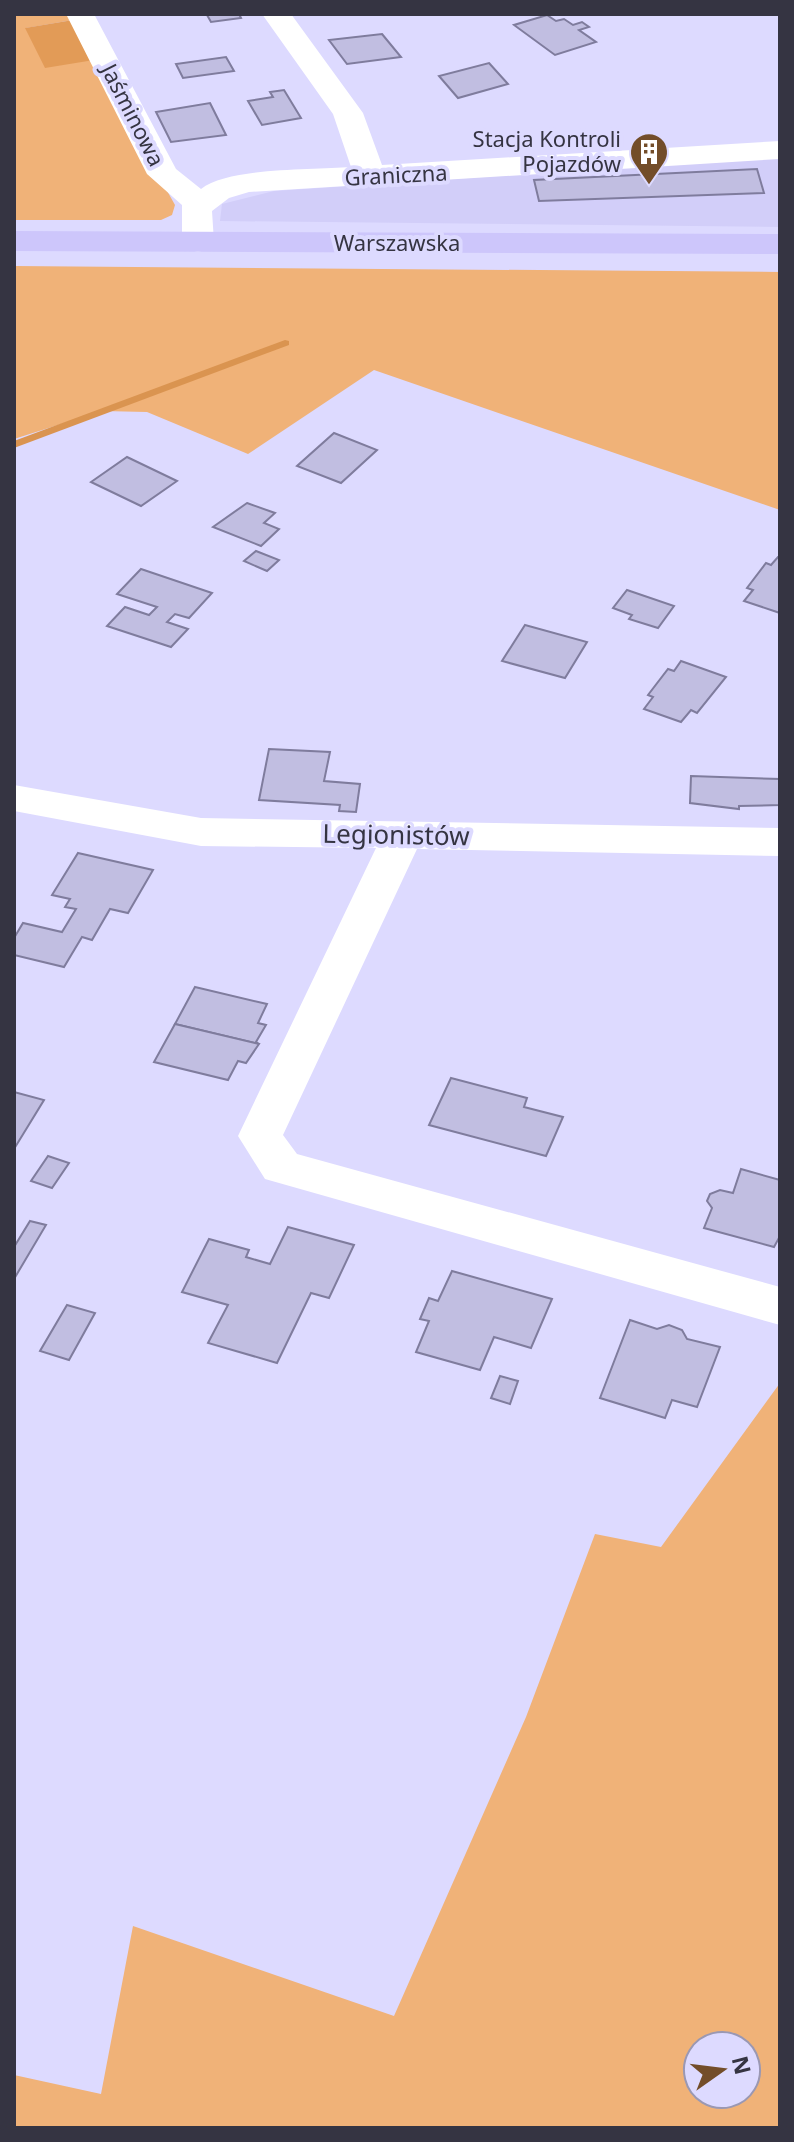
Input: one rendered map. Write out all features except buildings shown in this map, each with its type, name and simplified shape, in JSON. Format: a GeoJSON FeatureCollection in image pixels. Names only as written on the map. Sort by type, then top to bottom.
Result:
{"type":"FeatureCollection","features":[{"type":"Feature","properties":{"kind":"main road","name":"Warszawska"},"geometry":{"type":"LineString","coordinates":[[14,241],[780,244]]}},
{"type":"Feature","properties":{"kind":"street","name":"Jaśminowa"},"geometry":{"type":"LineString","coordinates":[[80,14],[163,174],[201,204]]}},
{"type":"Feature","properties":{"kind":"street"},"geometry":{"type":"LineString","coordinates":[[276,14],[348,113],[370,176]]}},
{"type":"Feature","properties":{"kind":"street","name":"Graniczna"},"geometry":{"type":"LineString","coordinates":[[201,204],[218,191],[248,183],[780,150]]}},
{"type":"Feature","properties":{"kind":"street"},"geometry":{"type":"LineString","coordinates":[[198,242],[196,208],[201,204]]}},
{"type":"Feature","properties":{"kind":"street","name":"Legionistów"},"geometry":{"type":"LineString","coordinates":[[14,798],[201,832],[780,842]]}},
{"type":"Feature","properties":{"kind":"street"},"geometry":{"type":"LineString","coordinates":[[403,835],[260,1136],[281,1167],[780,1306]]}},
{"type":"Feature","properties":{"kind":"shaded area"},"geometry":{"type":"Polygon","coordinates":[[[14,14],[70,14],[73,20],[26,28],[94,60],[175,205],[172,215],[161,220],[14,220],[14,14]]]}},
{"type":"Feature","properties":{"kind":"shaded area"},"geometry":{"type":"Polygon","coordinates":[[[73,20],[94,60],[45,68],[25,28],[73,20]]]}},
{"type":"Feature","properties":{"kind":"shaded area"},"geometry":{"type":"Polygon","coordinates":[[[780,157],[780,227],[220,221],[222,204],[274,191],[780,157]]]}},
{"type":"Feature","properties":{"kind":"shaded area"},"geometry":{"type":"Polygon","coordinates":[[[14,266],[780,272],[780,510],[374,370],[248,454],[147,412],[102,411],[14,439],[14,266]]]}},
{"type":"Feature","properties":{"kind":"shaded area"},"geometry":{"type":"Polygon","coordinates":[[[780,1383],[780,2128],[14,2128],[14,2075],[101,2094],[133,1926],[394,2016],[526,1717],[595,1534],[661,1547],[780,1383]]]}},
{"type":"Feature","properties":{"kind":"waterway"},"geometry":{"type":"LineString","coordinates":[[14,445],[285,343]]}},
{"type":"Feature","properties":{"kind":"place","name":"Stacja Kontroli Pojazdów"},"geometry":{"type":"Point","coordinates":[649,186]}}]}
